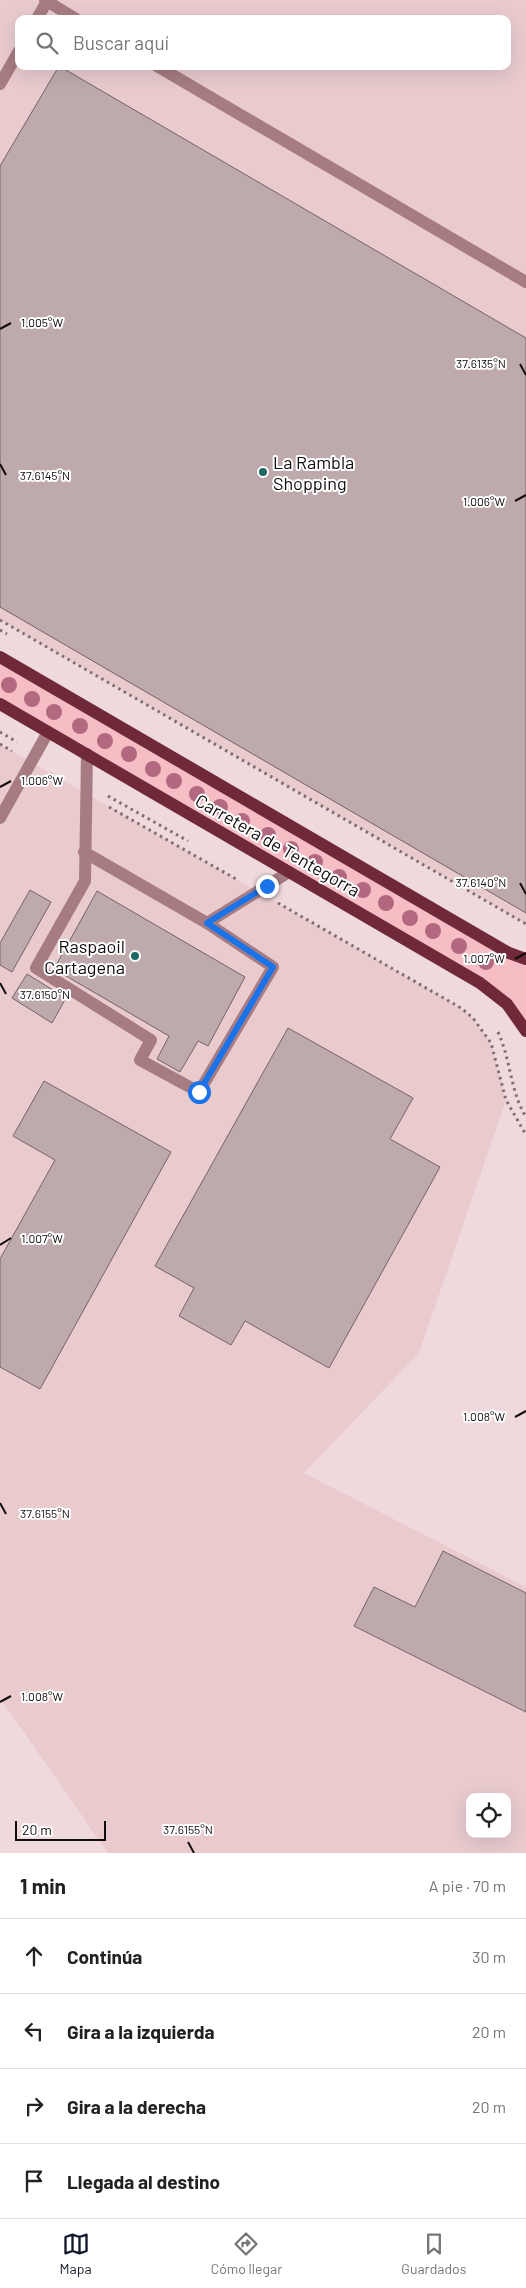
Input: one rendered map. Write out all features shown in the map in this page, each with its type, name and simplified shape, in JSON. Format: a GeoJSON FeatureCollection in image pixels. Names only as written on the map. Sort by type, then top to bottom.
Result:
{"type":"FeatureCollection","features":[{"type":"Feature","properties":{"kind":"main road","name":"Carretera de Tentegorra"},"geometry":{"type":"LineString","coordinates":[[0,657],[509,953],[526,959]]}},
{"type":"Feature","properties":{"kind":"main road","name":"Carretera de Tentegorra"},"geometry":{"type":"LineString","coordinates":[[0,704],[489,989],[507,1004],[526,1031]]}},
{"type":"Feature","properties":{"kind":"lane"},"geometry":{"type":"LineString","coordinates":[[39,15],[46,1],[69,15]]}},
{"type":"Feature","properties":{"kind":"lane"},"geometry":{"type":"LineString","coordinates":[[0,84],[15,58]]}},
{"type":"Feature","properties":{"kind":"lane"},"geometry":{"type":"LineString","coordinates":[[164,70],[526,282]]}},
{"type":"Feature","properties":{"kind":"lane"},"geometry":{"type":"LineString","coordinates":[[0,818],[48,732]]}},
{"type":"Feature","properties":{"kind":"lane"},"geometry":{"type":"LineString","coordinates":[[84,852],[207,923],[273,967],[199,1092],[140,1060],[151,1040],[36,968],[86,881],[84,852],[86,754]]}},
{"type":"Feature","properties":{"kind":"lane"},"geometry":{"type":"LineString","coordinates":[[207,923],[289,872]]}},
{"type":"Feature","properties":{"kind":"path"},"geometry":{"type":"LineString","coordinates":[[0,620],[526,924]]}},
{"type":"Feature","properties":{"kind":"path"},"geometry":{"type":"LineString","coordinates":[[0,744],[460,1008],[473,1018],[491,1043],[506,1100],[526,1135]]}},
{"type":"Feature","properties":{"kind":"path"},"geometry":{"type":"LineString","coordinates":[[494,1027],[506,1050],[513,1088],[526,1117]]}},
{"type":"Feature","properties":{"kind":"shaded area","name":"La Rambla Shopping"},"geometry":{"type":"Polygon","coordinates":[[[0,0],[526,0],[526,924],[0,620],[0,0]]]}},
{"type":"Feature","properties":{"kind":"shaded area"},"geometry":{"type":"Polygon","coordinates":[[[0,657],[526,959],[526,1031],[507,1004],[0,704],[0,657]]]}},
{"type":"Feature","properties":{"kind":"shaded area"},"geometry":{"type":"Polygon","coordinates":[[[0,744],[461,1008],[473,1018],[491,1043],[506,1100],[419,1353],[304,1473],[526,1587],[526,1853],[108,1853],[0,1698],[0,744]]]}},
{"type":"Feature","properties":{"kind":"building","name":"La Rambla Shopping"},"geometry":{"type":"Polygon","coordinates":[[[57,70],[66,70],[526,338],[526,913],[0,607],[0,166],[57,70]]]}},
{"type":"Feature","properties":{"kind":"building"},"geometry":{"type":"Polygon","coordinates":[[[30,890],[51,902],[12,972],[0,965],[0,943],[30,890]]]}},
{"type":"Feature","properties":{"kind":"building"},"geometry":{"type":"Polygon","coordinates":[[[97,891],[245,977],[208,1046],[198,1041],[180,1072],[157,1059],[169,1036],[54,969],[97,891]]]}},
{"type":"Feature","properties":{"kind":"building"},"geometry":{"type":"Polygon","coordinates":[[[27,974],[66,998],[52,1023],[12,998],[27,974]]]}},
{"type":"Feature","properties":{"kind":"building"},"geometry":{"type":"Polygon","coordinates":[[[288,1028],[413,1098],[390,1139],[440,1167],[329,1368],[245,1321],[231,1345],[179,1316],[194,1288],[155,1266],[288,1028]]]}},
{"type":"Feature","properties":{"kind":"building"},"geometry":{"type":"Polygon","coordinates":[[[44,1081],[171,1152],[40,1389],[0,1367],[0,1259],[55,1160],[13,1136],[44,1081]]]}},
{"type":"Feature","properties":{"kind":"building"},"geometry":{"type":"Polygon","coordinates":[[[443,1551],[526,1593],[526,1712],[354,1626],[374,1587],[415,1607],[443,1551]]]}},
{"type":"Feature","properties":{"kind":"place","name":"La Rambla Shopping"},"geometry":{"type":"Point","coordinates":[263,472]}},
{"type":"Feature","properties":{"kind":"place","name":"Raspaoil Cartagena"},"geometry":{"type":"Point","coordinates":[135,956]}},
{"type":"Feature","properties":{"kind":"route"},"geometry":{"type":"LineString","coordinates":[[199,1092],[273,967],[207,923],[267,886]]}}]}
